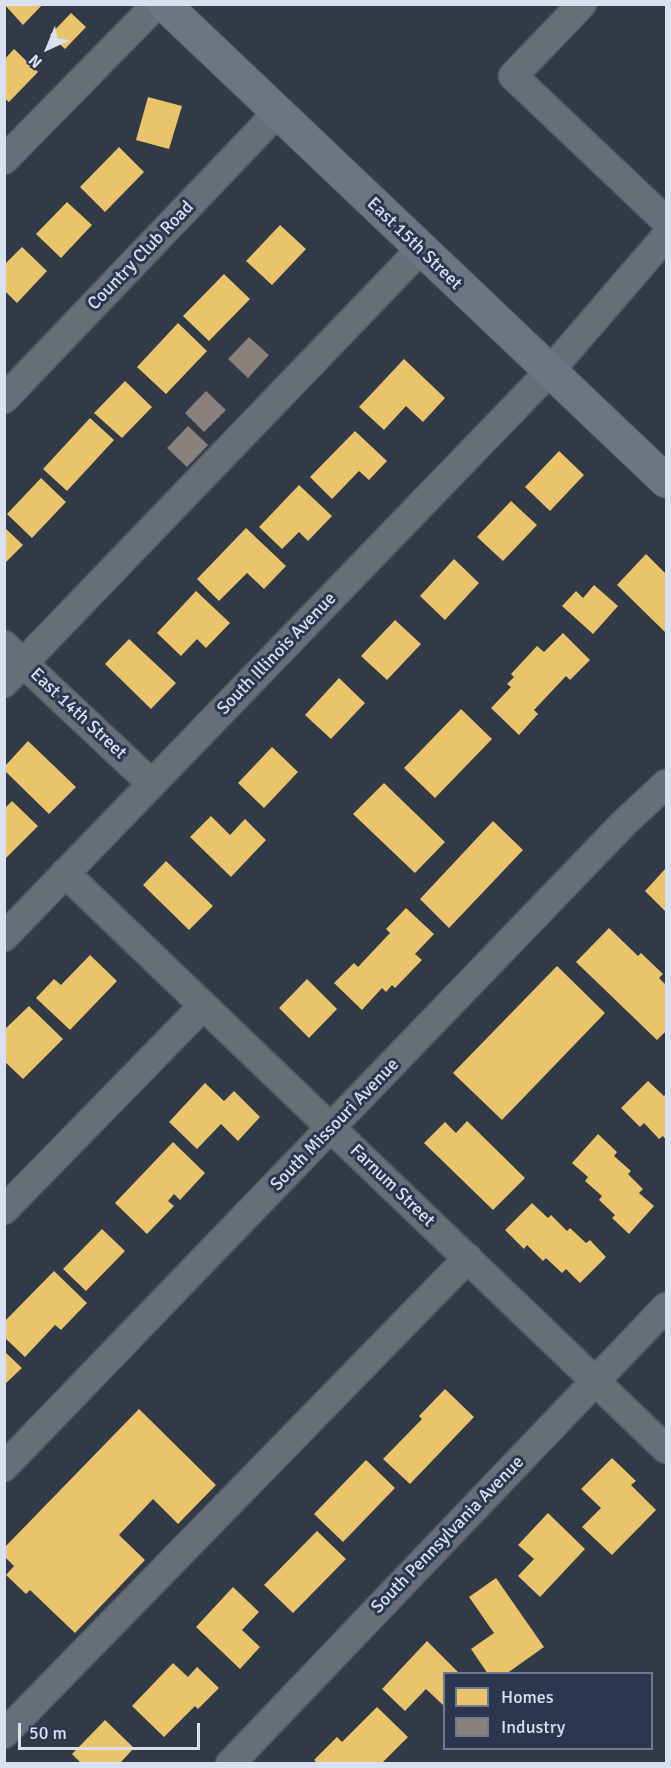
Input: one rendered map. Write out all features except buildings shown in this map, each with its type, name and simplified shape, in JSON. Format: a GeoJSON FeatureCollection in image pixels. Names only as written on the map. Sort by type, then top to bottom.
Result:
{"type":"FeatureCollection","features":[{"type":"Feature","properties":{"kind":"main road","name":"East 15th Street"},"geometry":{"type":"LineString","coordinates":[[164,4],[420,250],[666,481]]}},
{"type":"Feature","properties":{"kind":"street"},"geometry":{"type":"LineString","coordinates":[[4,160],[157,4]]}},
{"type":"Feature","properties":{"kind":"street"},"geometry":{"type":"LineString","coordinates":[[582,4],[513,76],[666,221]]}},
{"type":"Feature","properties":{"kind":"street","name":"Country Club Road"},"geometry":{"type":"LineString","coordinates":[[4,399],[278,113]]}},
{"type":"Feature","properties":{"kind":"street","name":"South Illinois Avenue"},"geometry":{"type":"LineString","coordinates":[[4,937],[549,371],[666,236]]}},
{"type":"Feature","properties":{"kind":"street"},"geometry":{"type":"LineString","coordinates":[[11,664],[420,250]]}},
{"type":"Feature","properties":{"kind":"street","name":"East 14th Street"},"geometry":{"type":"LineString","coordinates":[[11,664],[152,784]]}},
{"type":"Feature","properties":{"kind":"street","name":"South Missouri Avenue"},"geometry":{"type":"LineString","coordinates":[[4,1467],[625,822],[666,784]]}},
{"type":"Feature","properties":{"kind":"street","name":"Farnum Street"},"geometry":{"type":"LineString","coordinates":[[65,873],[331,1129],[597,1380],[666,1449]]}},
{"type":"Feature","properties":{"kind":"street"},"geometry":{"type":"LineString","coordinates":[[4,1210],[203,1006]]}},
{"type":"Feature","properties":{"kind":"street"},"geometry":{"type":"LineString","coordinates":[[4,1734],[468,1258]]}},
{"type":"Feature","properties":{"kind":"street","name":"South Pennsylvania Avenue"},"geometry":{"type":"LineString","coordinates":[[230,1764],[666,1307]]}}]}
